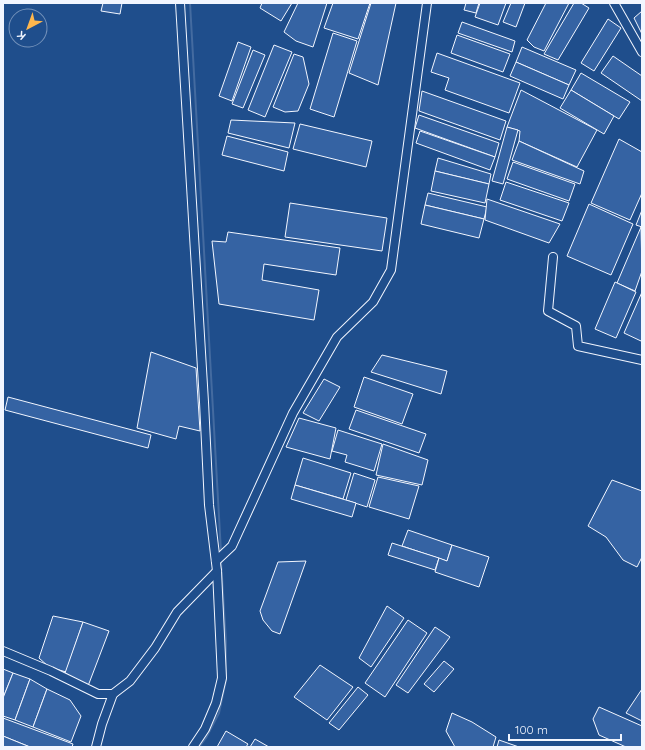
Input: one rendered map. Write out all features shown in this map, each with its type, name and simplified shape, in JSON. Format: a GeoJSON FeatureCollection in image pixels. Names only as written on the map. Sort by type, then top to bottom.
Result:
{"type":"FeatureCollection","features":[{"type":"Feature","properties":{"kind":"street"},"geometry":{"type":"LineString","coordinates":[[180,3],[209,505],[217,571],[222,678],[216,703],[205,730],[193,747]]}},
{"type":"Feature","properties":{"kind":"street"},"geometry":{"type":"LineString","coordinates":[[216,561],[232,546],[293,413],[337,337],[373,302],[391,270],[427,3]]}},
{"type":"Feature","properties":{"kind":"street"},"geometry":{"type":"LineString","coordinates":[[614,3],[642,52]]}},
{"type":"Feature","properties":{"kind":"street"},"geometry":{"type":"LineString","coordinates":[[552,257],[548,311],[576,326],[578,346],[642,360]]}},
{"type":"Feature","properties":{"kind":"street"},"geometry":{"type":"LineString","coordinates":[[96,747],[102,724],[113,694],[130,681],[155,648],[177,612],[217,571]]}},
{"type":"Feature","properties":{"kind":"street"},"geometry":{"type":"LineString","coordinates":[[3,651],[51,671],[98,694],[113,694]]}},
{"type":"Feature","properties":{"kind":"building"},"geometry":{"type":"Polygon","coordinates":[[[103,3],[122,3],[120,14],[101,11],[103,3]]]}},
{"type":"Feature","properties":{"kind":"building"},"geometry":{"type":"Polygon","coordinates":[[[262,3],[292,3],[281,21],[260,8],[262,3]]]}},
{"type":"Feature","properties":{"kind":"building"},"geometry":{"type":"Polygon","coordinates":[[[298,3],[327,3],[313,47],[296,41],[284,32],[298,3]]]}},
{"type":"Feature","properties":{"kind":"building"},"geometry":{"type":"Polygon","coordinates":[[[333,3],[370,3],[358,39],[324,28],[333,3]]]}},
{"type":"Feature","properties":{"kind":"building"},"geometry":{"type":"Polygon","coordinates":[[[371,3],[396,3],[378,85],[349,73],[371,3]]]}},
{"type":"Feature","properties":{"kind":"building"},"geometry":{"type":"Polygon","coordinates":[[[466,3],[479,3],[476,13],[464,10],[466,3]]]}},
{"type":"Feature","properties":{"kind":"building"},"geometry":{"type":"Polygon","coordinates":[[[480,3],[506,3],[498,25],[475,17],[480,3]]]}},
{"type":"Feature","properties":{"kind":"building"},"geometry":{"type":"Polygon","coordinates":[[[511,3],[525,3],[516,27],[503,22],[511,3]]]}},
{"type":"Feature","properties":{"kind":"building"},"geometry":{"type":"Polygon","coordinates":[[[546,3],[569,3],[544,51],[534,47],[527,40],[546,3]]]}},
{"type":"Feature","properties":{"kind":"building"},"geometry":{"type":"Polygon","coordinates":[[[574,3],[581,3],[589,8],[558,60],[544,54],[574,3]]]}},
{"type":"Feature","properties":{"kind":"building"},"geometry":{"type":"Polygon","coordinates":[[[642,11],[642,34],[634,18],[642,11]]]}},
{"type":"Feature","properties":{"kind":"building"},"geometry":{"type":"Polygon","coordinates":[[[608,19],[621,28],[594,71],[581,63],[608,19]]]}},
{"type":"Feature","properties":{"kind":"building"},"geometry":{"type":"Polygon","coordinates":[[[462,22],[515,41],[512,52],[458,33],[462,22]]]}},
{"type":"Feature","properties":{"kind":"building"},"geometry":{"type":"Polygon","coordinates":[[[333,33],[357,41],[334,117],[310,109],[333,33]]]}},
{"type":"Feature","properties":{"kind":"building"},"geometry":{"type":"Polygon","coordinates":[[[457,35],[510,54],[503,72],[451,53],[457,35]]]}},
{"type":"Feature","properties":{"kind":"building"},"geometry":{"type":"Polygon","coordinates":[[[238,42],[251,47],[232,101],[219,96],[238,42]]]}},
{"type":"Feature","properties":{"kind":"building"},"geometry":{"type":"Polygon","coordinates":[[[274,45],[292,52],[265,117],[248,110],[274,45]]]}},
{"type":"Feature","properties":{"kind":"building"},"geometry":{"type":"Polygon","coordinates":[[[522,47],[576,70],[569,85],[516,62],[522,47]]]}},
{"type":"Feature","properties":{"kind":"building"},"geometry":{"type":"Polygon","coordinates":[[[253,50],[265,55],[243,108],[232,104],[253,50]]]}},
{"type":"Feature","properties":{"kind":"building"},"geometry":{"type":"Polygon","coordinates":[[[437,53],[520,83],[509,113],[445,90],[449,78],[431,72],[437,53]]]}},
{"type":"Feature","properties":{"kind":"building"},"geometry":{"type":"Polygon","coordinates":[[[294,54],[303,57],[309,84],[298,111],[285,112],[273,107],[294,54]]]}},
{"type":"Feature","properties":{"kind":"building"},"geometry":{"type":"Polygon","coordinates":[[[613,56],[642,76],[642,101],[601,73],[613,56]]]}},
{"type":"Feature","properties":{"kind":"building"},"geometry":{"type":"Polygon","coordinates":[[[516,62],[569,85],[563,99],[510,76],[516,62]]]}},
{"type":"Feature","properties":{"kind":"building"},"geometry":{"type":"Polygon","coordinates":[[[581,73],[630,102],[619,119],[571,90],[581,73]]]}},
{"type":"Feature","properties":{"kind":"building"},"geometry":{"type":"Polygon","coordinates":[[[521,90],[597,130],[577,167],[519,141],[520,131],[507,127],[521,90]]]}},
{"type":"Feature","properties":{"kind":"building"},"geometry":{"type":"Polygon","coordinates":[[[571,90],[614,116],[604,134],[560,108],[571,90]]]}},
{"type":"Feature","properties":{"kind":"building"},"geometry":{"type":"Polygon","coordinates":[[[422,91],[506,121],[500,140],[419,111],[422,91]]]}},
{"type":"Feature","properties":{"kind":"building"},"geometry":{"type":"Polygon","coordinates":[[[419,115],[499,143],[495,157],[415,128],[419,115]]]}},
{"type":"Feature","properties":{"kind":"building"},"geometry":{"type":"Polygon","coordinates":[[[231,120],[295,123],[289,148],[228,133],[231,120]]]}},
{"type":"Feature","properties":{"kind":"building"},"geometry":{"type":"Polygon","coordinates":[[[300,124],[372,141],[366,167],[293,149],[300,124]]]}},
{"type":"Feature","properties":{"kind":"building"},"geometry":{"type":"Polygon","coordinates":[[[507,127],[518,130],[503,184],[492,181],[507,127]]]}},
{"type":"Feature","properties":{"kind":"building"},"geometry":{"type":"Polygon","coordinates":[[[420,131],[495,157],[490,170],[416,143],[420,131]]]}},
{"type":"Feature","properties":{"kind":"building"},"geometry":{"type":"Polygon","coordinates":[[[227,136],[288,152],[284,171],[222,155],[227,136]]]}},
{"type":"Feature","properties":{"kind":"building"},"geometry":{"type":"Polygon","coordinates":[[[619,139],[642,152],[642,193],[630,220],[591,203],[619,139]]]}},
{"type":"Feature","properties":{"kind":"building"},"geometry":{"type":"Polygon","coordinates":[[[519,141],[584,171],[580,184],[512,160],[519,141]]]}},
{"type":"Feature","properties":{"kind":"building"},"geometry":{"type":"Polygon","coordinates":[[[438,158],[491,174],[489,184],[435,171],[438,158]]]}},
{"type":"Feature","properties":{"kind":"building"},"geometry":{"type":"Polygon","coordinates":[[[513,162],[575,184],[569,201],[507,179],[513,162]]]}},
{"type":"Feature","properties":{"kind":"building"},"geometry":{"type":"Polygon","coordinates":[[[435,171],[489,184],[485,203],[431,191],[435,171]]]}},
{"type":"Feature","properties":{"kind":"building"},"geometry":{"type":"Polygon","coordinates":[[[506,182],[569,203],[562,221],[500,200],[506,182]]]}},
{"type":"Feature","properties":{"kind":"building"},"geometry":{"type":"Polygon","coordinates":[[[428,193],[487,207],[484,219],[425,205],[428,193]]]}},
{"type":"Feature","properties":{"kind":"building"},"geometry":{"type":"Polygon","coordinates":[[[487,199],[560,224],[549,243],[485,220],[487,199]]]}},
{"type":"Feature","properties":{"kind":"building"},"geometry":{"type":"Polygon","coordinates":[[[290,203],[387,218],[382,251],[285,237],[290,203]]]}},
{"type":"Feature","properties":{"kind":"building"},"geometry":{"type":"Polygon","coordinates":[[[589,204],[633,224],[611,275],[567,256],[589,204]]]}},
{"type":"Feature","properties":{"kind":"building"},"geometry":{"type":"Polygon","coordinates":[[[425,205],[484,219],[479,238],[421,224],[425,205]]]}},
{"type":"Feature","properties":{"kind":"building"},"geometry":{"type":"Polygon","coordinates":[[[642,210],[642,227],[636,225],[642,210]]]}},
{"type":"Feature","properties":{"kind":"building"},"geometry":{"type":"Polygon","coordinates":[[[641,227],[642,271],[635,291],[617,283],[641,227]]]}},
{"type":"Feature","properties":{"kind":"building"},"geometry":{"type":"Polygon","coordinates":[[[228,232],[340,248],[336,275],[264,264],[262,280],[319,290],[314,320],[219,304],[212,241],[226,242],[228,232]]]}},
{"type":"Feature","properties":{"kind":"building"},"geometry":{"type":"Polygon","coordinates":[[[615,282],[636,292],[616,338],[595,329],[615,282]]]}},
{"type":"Feature","properties":{"kind":"building"},"geometry":{"type":"Polygon","coordinates":[[[642,292],[642,339],[641,341],[624,333],[642,292]]]}},
{"type":"Feature","properties":{"kind":"building"},"geometry":{"type":"Polygon","coordinates":[[[151,352],[196,368],[200,431],[179,426],[176,439],[137,428],[151,352]]]}},
{"type":"Feature","properties":{"kind":"building"},"geometry":{"type":"Polygon","coordinates":[[[382,355],[447,371],[441,394],[371,372],[382,355]]]}},
{"type":"Feature","properties":{"kind":"building"},"geometry":{"type":"Polygon","coordinates":[[[364,377],[413,394],[402,424],[354,407],[364,377]]]}},
{"type":"Feature","properties":{"kind":"building"},"geometry":{"type":"Polygon","coordinates":[[[324,379],[340,387],[319,421],[303,413],[324,379]]]}},
{"type":"Feature","properties":{"kind":"building"},"geometry":{"type":"Polygon","coordinates":[[[8,397],[151,435],[148,448],[5,410],[8,397]]]}},
{"type":"Feature","properties":{"kind":"building"},"geometry":{"type":"Polygon","coordinates":[[[356,410],[426,434],[419,453],[349,429],[356,410]]]}},
{"type":"Feature","properties":{"kind":"building"},"geometry":{"type":"Polygon","coordinates":[[[299,418],[336,428],[330,459],[286,447],[299,418]]]}},
{"type":"Feature","properties":{"kind":"building"},"geometry":{"type":"Polygon","coordinates":[[[338,430],[382,444],[374,471],[345,462],[347,455],[332,451],[338,430]]]}},
{"type":"Feature","properties":{"kind":"building"},"geometry":{"type":"Polygon","coordinates":[[[383,444],[428,460],[422,485],[376,475],[383,444]]]}},
{"type":"Feature","properties":{"kind":"building"},"geometry":{"type":"Polygon","coordinates":[[[303,458],[351,473],[343,499],[295,485],[303,458]]]}},
{"type":"Feature","properties":{"kind":"building"},"geometry":{"type":"Polygon","coordinates":[[[354,473],[375,480],[367,507],[346,500],[354,473]]]}},
{"type":"Feature","properties":{"kind":"building"},"geometry":{"type":"Polygon","coordinates":[[[378,477],[419,486],[409,519],[369,507],[378,477]]]}},
{"type":"Feature","properties":{"kind":"building"},"geometry":{"type":"Polygon","coordinates":[[[612,480],[642,491],[642,557],[637,567],[623,560],[606,537],[588,526],[612,480]]]}},
{"type":"Feature","properties":{"kind":"building"},"geometry":{"type":"Polygon","coordinates":[[[295,485],[356,503],[352,517],[291,499],[295,485]]]}},
{"type":"Feature","properties":{"kind":"building"},"geometry":{"type":"Polygon","coordinates":[[[408,530],[452,545],[447,561],[402,546],[408,530]]]}},
{"type":"Feature","properties":{"kind":"building"},"geometry":{"type":"Polygon","coordinates":[[[392,543],[439,558],[435,570],[388,555],[392,543]]]}},
{"type":"Feature","properties":{"kind":"building"},"geometry":{"type":"Polygon","coordinates":[[[452,545],[489,557],[479,587],[435,572],[439,558],[447,561],[452,545]]]}},
{"type":"Feature","properties":{"kind":"building"},"geometry":{"type":"Polygon","coordinates":[[[306,561],[280,634],[272,631],[263,620],[260,611],[278,562],[306,561]]]}},
{"type":"Feature","properties":{"kind":"building"},"geometry":{"type":"Polygon","coordinates":[[[387,606],[404,618],[371,667],[359,658],[387,606]]]}},
{"type":"Feature","properties":{"kind":"building"},"geometry":{"type":"Polygon","coordinates":[[[53,616],[83,622],[66,672],[49,667],[39,658],[53,616]]]}},
{"type":"Feature","properties":{"kind":"building"},"geometry":{"type":"Polygon","coordinates":[[[408,620],[427,633],[385,697],[365,683],[408,620]]]}},
{"type":"Feature","properties":{"kind":"building"},"geometry":{"type":"Polygon","coordinates":[[[83,622],[109,631],[88,686],[65,673],[83,622]]]}},
{"type":"Feature","properties":{"kind":"building"},"geometry":{"type":"Polygon","coordinates":[[[435,627],[450,637],[408,693],[396,685],[435,627]]]}},
{"type":"Feature","properties":{"kind":"building"},"geometry":{"type":"Polygon","coordinates":[[[444,661],[454,669],[434,692],[424,684],[444,661]]]}},
{"type":"Feature","properties":{"kind":"building"},"geometry":{"type":"Polygon","coordinates":[[[320,665],[353,687],[327,720],[294,697],[320,665]]]}},
{"type":"Feature","properties":{"kind":"building"},"geometry":{"type":"Polygon","coordinates":[[[3,669],[13,673],[3,698],[3,669]]]}},
{"type":"Feature","properties":{"kind":"building"},"geometry":{"type":"Polygon","coordinates":[[[13,673],[30,679],[15,720],[3,716],[3,698],[13,673]]]}},
{"type":"Feature","properties":{"kind":"building"},"geometry":{"type":"Polygon","coordinates":[[[30,679],[47,689],[33,727],[15,720],[30,679]]]}},
{"type":"Feature","properties":{"kind":"building"},"geometry":{"type":"Polygon","coordinates":[[[358,687],[368,695],[339,730],[329,723],[358,687]]]}},
{"type":"Feature","properties":{"kind":"building"},"geometry":{"type":"Polygon","coordinates":[[[47,689],[70,700],[81,716],[71,742],[33,727],[47,689]]]}},
{"type":"Feature","properties":{"kind":"building"},"geometry":{"type":"Polygon","coordinates":[[[642,689],[642,721],[626,713],[642,689]]]}},
{"type":"Feature","properties":{"kind":"building"},"geometry":{"type":"Polygon","coordinates":[[[599,707],[642,726],[642,747],[626,747],[599,735],[593,719],[599,707]]]}},
{"type":"Feature","properties":{"kind":"building"},"geometry":{"type":"Polygon","coordinates":[[[452,713],[472,722],[496,737],[493,747],[455,747],[446,731],[452,713]]]}},
{"type":"Feature","properties":{"kind":"building"},"geometry":{"type":"Polygon","coordinates":[[[3,718],[73,744],[72,747],[30,747],[3,736],[3,718]]]}},
{"type":"Feature","properties":{"kind":"building"},"geometry":{"type":"Polygon","coordinates":[[[226,731],[248,744],[246,747],[217,747],[226,731]]]}},
{"type":"Feature","properties":{"kind":"building"},"geometry":{"type":"Polygon","coordinates":[[[3,736],[30,747],[3,747],[3,736]]]}},
{"type":"Feature","properties":{"kind":"building"},"geometry":{"type":"Polygon","coordinates":[[[255,739],[269,747],[250,747],[255,739]]]}},
{"type":"Feature","properties":{"kind":"building"},"geometry":{"type":"Polygon","coordinates":[[[499,740],[519,747],[497,747],[499,740]]]}},
{"type":"Feature","properties":{"kind":"waterway"},"geometry":{"type":"LineString","coordinates":[[190,3],[221,552]]}},
{"type":"Feature","properties":{"kind":"waterway"},"geometry":{"type":"LineString","coordinates":[[199,747],[206,738],[219,713],[226,680],[226,641],[221,561]]}}]}
